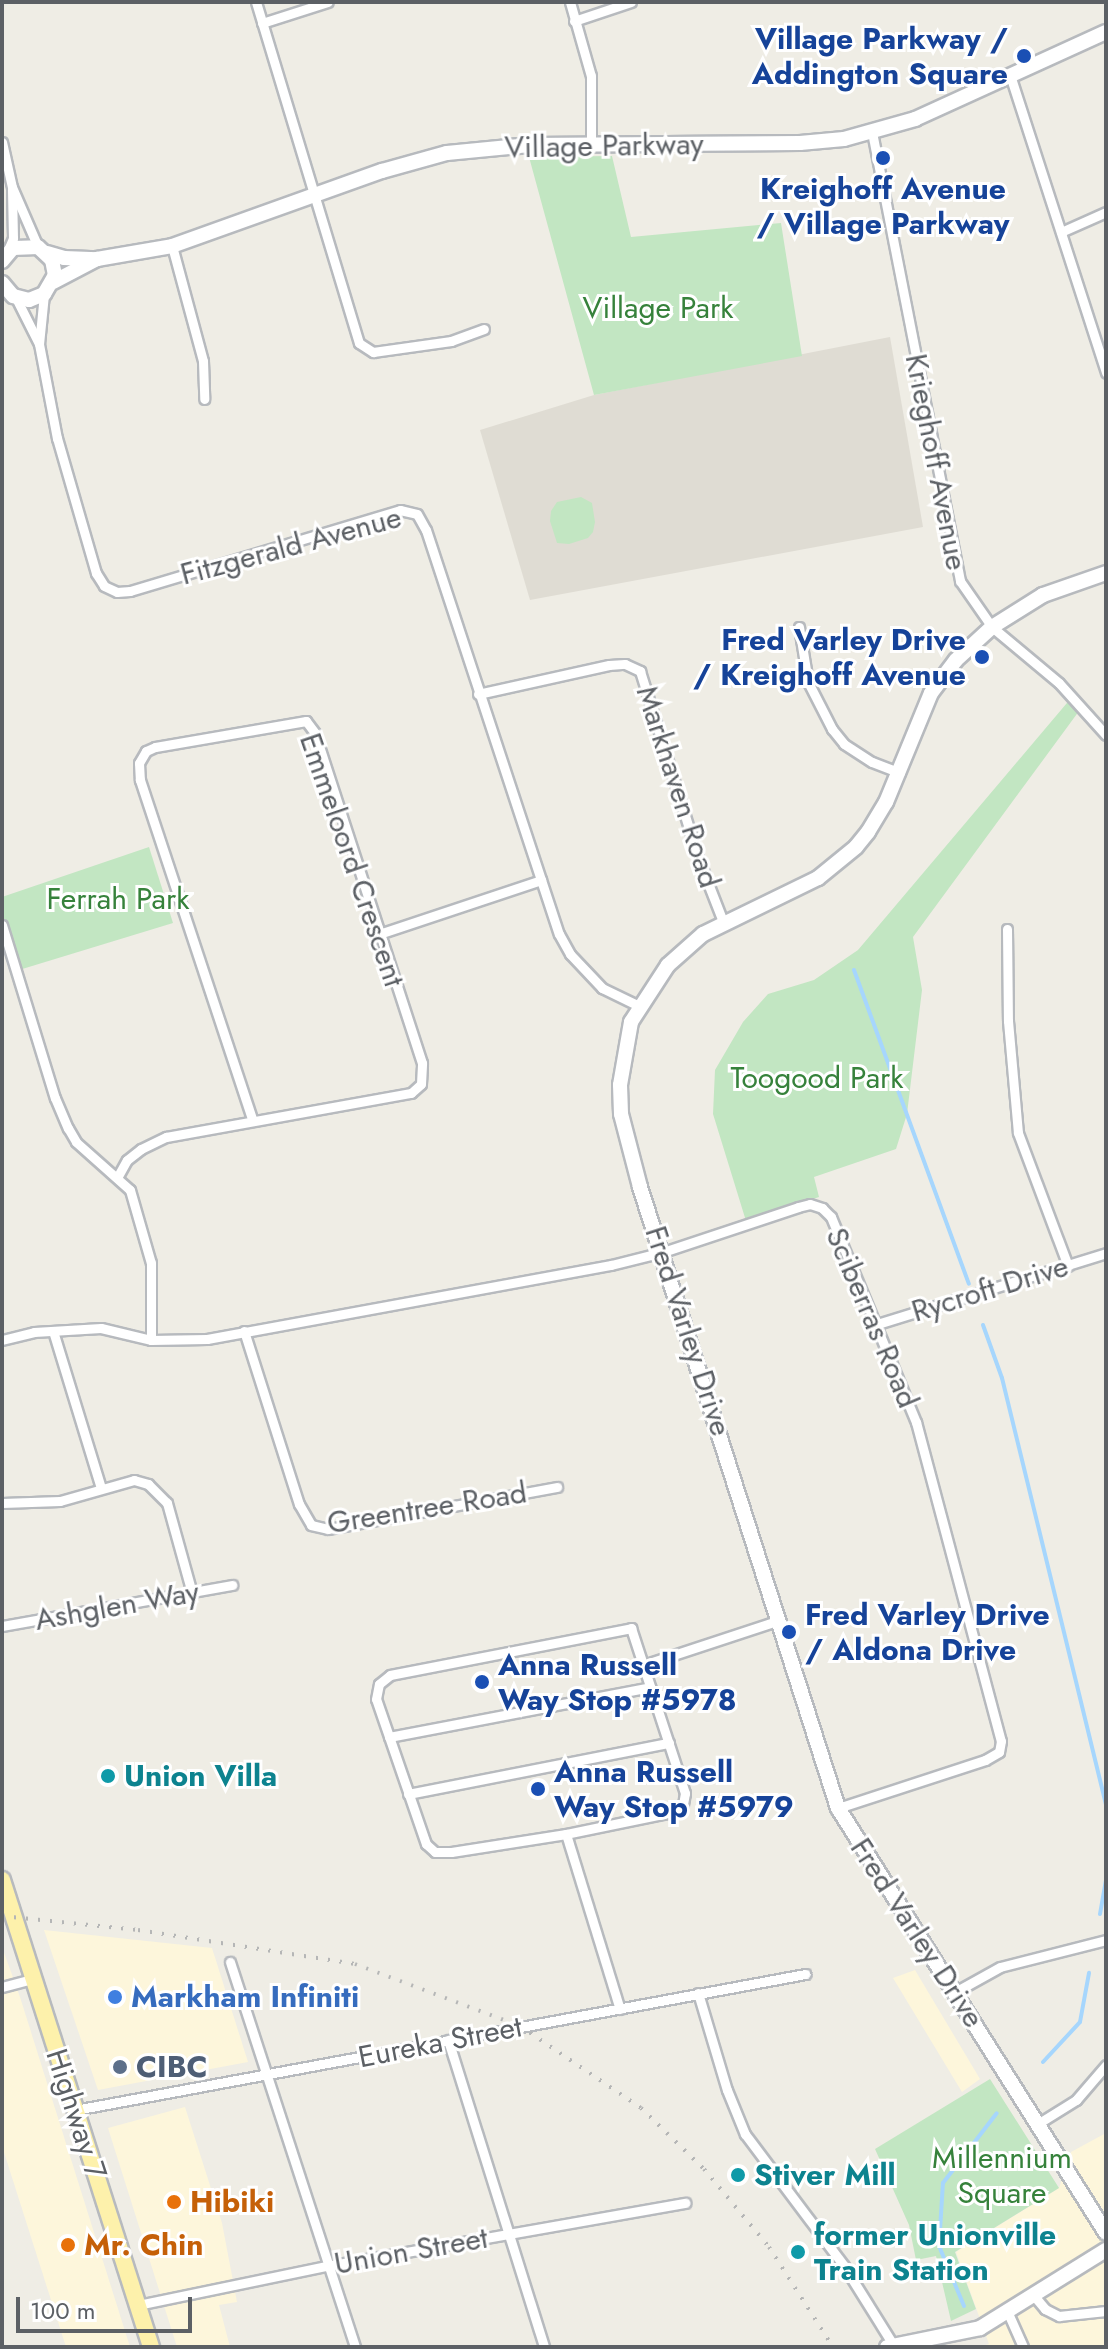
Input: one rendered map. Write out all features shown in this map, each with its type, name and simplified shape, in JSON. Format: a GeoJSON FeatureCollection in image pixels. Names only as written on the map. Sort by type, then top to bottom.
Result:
{"type":"FeatureCollection","features":[{"type":"Feature","properties":{"kind":"main road","name":"Highway 7"},"geometry":{"type":"LineString","coordinates":[[2,1880],[151,2347]]}},
{"type":"Feature","properties":{"kind":"street"},"geometry":{"type":"LineString","coordinates":[[256,2],[354,334],[364,348],[373,352],[451,341],[484,329]]}},
{"type":"Feature","properties":{"kind":"street"},"geometry":{"type":"LineString","coordinates":[[262,23],[328,2]]}},
{"type":"Feature","properties":{"kind":"street"},"geometry":{"type":"LineString","coordinates":[[570,2],[591,76],[591,144]]}},
{"type":"Feature","properties":{"kind":"street"},"geometry":{"type":"LineString","coordinates":[[574,21],[631,2]]}},
{"type":"Feature","properties":{"kind":"street","name":"Village Parkway"},"geometry":{"type":"LineString","coordinates":[[4,257],[21,245],[60,258],[97,259],[172,246],[313,195],[447,153],[530,145],[800,143],[872,132],[915,119],[1106,32]]}},
{"type":"Feature","properties":{"kind":"street"},"geometry":{"type":"LineString","coordinates":[[1010,75],[1106,373]]}},
{"type":"Feature","properties":{"kind":"street","name":"Krieghoff Avenue"},"geometry":{"type":"LineString","coordinates":[[872,132],[954,567],[965,592],[992,627],[1059,683],[1106,735]]}},
{"type":"Feature","properties":{"kind":"street"},"geometry":{"type":"LineString","coordinates":[[2,142],[12,187],[13,238],[4,257]]}},
{"type":"Feature","properties":{"kind":"street"},"geometry":{"type":"LineString","coordinates":[[6,289],[29,300],[49,288],[54,267],[12,187]]}},
{"type":"Feature","properties":{"kind":"street"},"geometry":{"type":"LineString","coordinates":[[1061,232],[1106,212]]}},
{"type":"Feature","properties":{"kind":"street"},"geometry":{"type":"LineString","coordinates":[[172,246],[203,361],[204,399]]}},
{"type":"Feature","properties":{"kind":"street","name":"Village Parkway"},"geometry":{"type":"LineString","coordinates":[[49,288],[97,259]]}},
{"type":"Feature","properties":{"kind":"street","name":"Fitzgerald Avenue"},"geometry":{"type":"LineString","coordinates":[[39,344],[49,288]]}},
{"type":"Feature","properties":{"kind":"street","name":"Fitzgerald Avenue"},"geometry":{"type":"LineString","coordinates":[[6,289],[25,311],[39,344],[57,438],[96,573],[104,586],[117,592],[130,591],[400,510],[412,510],[426,530],[551,913],[570,954],[602,988],[639,1006]]}},
{"type":"Feature","properties":{"kind":"street","name":"Fred Varley Drive"},"geometry":{"type":"LineString","coordinates":[[1106,573],[1043,595],[992,627],[956,660],[931,693],[878,820],[856,847],[833,868],[703,934],[680,952],[639,1006],[622,1060],[621,1114],[838,1808],[852,1835],[1039,2123],[1106,2233]]}},
{"type":"Feature","properties":{"kind":"street"},"geometry":{"type":"LineString","coordinates":[[799,627],[808,682],[832,729],[844,744],[872,762],[900,773]]}},
{"type":"Feature","properties":{"kind":"street","name":"Markhaven Road"},"geometry":{"type":"LineString","coordinates":[[478,694],[609,665],[625,664],[640,671],[699,860],[724,924]]}},
{"type":"Feature","properties":{"kind":"street","name":"Emmeloord Crescent"},"geometry":{"type":"LineString","coordinates":[[118,1176],[127,1160],[154,1142],[252,1119],[411,1093],[421,1084],[422,1063],[315,733],[306,721],[155,747],[140,756],[140,780],[252,1119]]}},
{"type":"Feature","properties":{"kind":"street"},"geometry":{"type":"LineString","coordinates":[[379,934],[541,880]]}},
{"type":"Feature","properties":{"kind":"street"},"geometry":{"type":"LineString","coordinates":[[2,925],[5,947],[55,1098],[68,1128],[76,1142],[118,1176],[130,1190],[151,1263],[151,1340]]}},
{"type":"Feature","properties":{"kind":"street"},"geometry":{"type":"LineString","coordinates":[[1007,929],[1008,1021],[1018,1133],[1068,1266]]}},
{"type":"Feature","properties":{"kind":"street","name":"Sciberras Road"},"geometry":{"type":"LineString","coordinates":[[2,1340],[53,1331],[101,1328],[151,1340],[179,1342],[582,1270],[663,1252],[798,1207],[810,1204],[822,1208],[831,1217],[924,1447],[1001,1741],[999,1752],[985,1760],[838,1808]]}},
{"type":"Feature","properties":{"kind":"street","name":"Rycroft Drive"},"geometry":{"type":"LineString","coordinates":[[874,1325],[1106,1253]]}},
{"type":"Feature","properties":{"kind":"street"},"geometry":{"type":"LineString","coordinates":[[53,1331],[101,1488]]}},
{"type":"Feature","properties":{"kind":"street","name":"Greentree Road"},"geometry":{"type":"LineString","coordinates":[[244,1331],[299,1504],[311,1525],[328,1529],[557,1487]]}},
{"type":"Feature","properties":{"kind":"street"},"geometry":{"type":"LineString","coordinates":[[2,1503],[60,1501],[134,1480],[159,1491],[167,1503],[192,1593]]}},
{"type":"Feature","properties":{"kind":"street","name":"Ashglen Way"},"geometry":{"type":"LineString","coordinates":[[2,1626],[232,1585]]}},
{"type":"Feature","properties":{"kind":"street"},"geometry":{"type":"LineString","coordinates":[[643,1665],[780,1620]]}},
{"type":"Feature","properties":{"kind":"street"},"geometry":{"type":"LineString","coordinates":[[631,1628],[650,1687],[685,1793],[682,1810],[566,1834],[435,1852],[426,1844],[376,1699],[379,1684],[390,1675],[631,1628]]}},
{"type":"Feature","properties":{"kind":"street"},"geometry":{"type":"LineString","coordinates":[[389,1737],[650,1687]]}},
{"type":"Feature","properties":{"kind":"street"},"geometry":{"type":"LineString","coordinates":[[408,1794],[669,1743]]}},
{"type":"Feature","properties":{"kind":"street"},"geometry":{"type":"LineString","coordinates":[[566,1834],[620,2009]]}},
{"type":"Feature","properties":{"kind":"street"},"geometry":{"type":"LineString","coordinates":[[955,1992],[1000,1967],[1106,1940]]}},
{"type":"Feature","properties":{"kind":"street"},"geometry":{"type":"LineString","coordinates":[[230,1962],[355,2347]]}},
{"type":"Feature","properties":{"kind":"street","name":"Eureka Street"},"geometry":{"type":"LineString","coordinates":[[75,2110],[805,1974]]}},
{"type":"Feature","properties":{"kind":"street"},"geometry":{"type":"LineString","coordinates":[[2,1987],[32,1979]]}},
{"type":"Feature","properties":{"kind":"street"},"geometry":{"type":"LineString","coordinates":[[698,1993],[727,2090],[745,2134],[844,2266],[890,2346],[980,2328],[1035,2297],[1106,2250]]}},
{"type":"Feature","properties":{"kind":"street"},"geometry":{"type":"LineString","coordinates":[[448,2040],[544,2347]]}},
{"type":"Feature","properties":{"kind":"street"},"geometry":{"type":"LineString","coordinates":[[1039,2123],[1076,2100],[1106,2065]]}},
{"type":"Feature","properties":{"kind":"street","name":"Union Street"},"geometry":{"type":"LineString","coordinates":[[138,2305],[327,2266],[686,2203]]}},
{"type":"Feature","properties":{"kind":"street"},"geometry":{"type":"LineString","coordinates":[[1035,2297],[1045,2309],[1059,2316],[1106,2311]]}},
{"type":"Feature","properties":{"kind":"street"},"geometry":{"type":"LineString","coordinates":[[1015,2309],[1023,2347]]}},
{"type":"Feature","properties":{"kind":"shaded area"},"geometry":{"type":"Polygon","coordinates":[[[890,337],[923,527],[530,600],[480,430],[594,395],[890,337]]]}},
{"type":"Feature","properties":{"kind":"shaded area"},"geometry":{"type":"Polygon","coordinates":[[[44,1930],[212,1948],[248,2062],[98,2090],[44,1930]]]}},
{"type":"Feature","properties":{"kind":"shaded area"},"geometry":{"type":"Polygon","coordinates":[[[2,1947],[130,2347],[66,2347],[2,2146],[2,1947]]]}},
{"type":"Feature","properties":{"kind":"shaded area"},"geometry":{"type":"Polygon","coordinates":[[[915,1970],[980,2079],[962,2092],[893,1978],[915,1970]]]}},
{"type":"Feature","properties":{"kind":"shaded area"},"geometry":{"type":"Polygon","coordinates":[[[185,2107],[222,2223],[237,2302],[219,2305],[230,2347],[177,2347],[108,2128],[185,2107]]]}},
{"type":"Feature","properties":{"kind":"shaded area"},"geometry":{"type":"Polygon","coordinates":[[[1106,2133],[1106,2347],[1029,2347],[1027,2338],[1014,2341],[1015,2347],[979,2347],[989,2344],[956,2252],[1059,2188],[1071,2152],[1106,2133]]]}},
{"type":"Feature","properties":{"kind":"green space","name":"Village Park"},"geometry":{"type":"Polygon","coordinates":[[[612,156],[631,237],[781,223],[802,356],[594,395],[529,157],[612,156]]]}},
{"type":"Feature","properties":{"kind":"green space"},"geometry":{"type":"Polygon","coordinates":[[[581,497],[592,503],[593,532],[588,538],[569,544],[557,543],[550,521],[551,511],[557,502],[581,497]]]}},
{"type":"Feature","properties":{"kind":"green space","name":"Toogood Park"},"geometry":{"type":"Polygon","coordinates":[[[1072,697],[1082,707],[913,937],[922,990],[907,1114],[896,1149],[814,1177],[819,1197],[746,1221],[713,1114],[715,1070],[743,1022],[768,994],[814,980],[858,950],[1072,697]]]}},
{"type":"Feature","properties":{"kind":"green space","name":"Ferrah Park"},"geometry":{"type":"Polygon","coordinates":[[[149,847],[173,923],[19,970],[2,916],[2,897],[149,847]]]}},
{"type":"Feature","properties":{"kind":"green space","name":"Millennium Square"},"geometry":{"type":"Polygon","coordinates":[[[990,2079],[1059,2188],[955,2252],[976,2309],[951,2321],[936,2256],[916,2260],[909,2225],[875,2149],[990,2079]]]}},
{"type":"Feature","properties":{"kind":"waterway"},"geometry":{"type":"LineString","coordinates":[[854,970],[969,1284]]}},
{"type":"Feature","properties":{"kind":"waterway"},"geometry":{"type":"LineString","coordinates":[[983,1325],[1002,1378],[1106,1806]]}},
{"type":"Feature","properties":{"kind":"waterway"},"geometry":{"type":"LineString","coordinates":[[1100,1914],[1106,1880]]}},
{"type":"Feature","properties":{"kind":"waterway"},"geometry":{"type":"LineString","coordinates":[[1043,2062],[1080,2022],[1089,1973]]}},
{"type":"Feature","properties":{"kind":"waterway"},"geometry":{"type":"LineString","coordinates":[[964,2306],[939,2246],[943,2183],[997,2113]]}},
{"type":"Feature","properties":{"kind":"railway"},"geometry":{"type":"LineString","coordinates":[[2,1916],[138,1930],[355,1964],[520,2026],[641,2108],[704,2169],[769,2247],[833,2347]]}},
{"type":"Feature","properties":{"kind":"place","name":"Village Parkway / Addington Square"},"geometry":{"type":"Point","coordinates":[1024,56]}},
{"type":"Feature","properties":{"kind":"place","name":"Kreighoff Avenue / Village Parkway"},"geometry":{"type":"Point","coordinates":[883,158]}},
{"type":"Feature","properties":{"kind":"place","name":"Fred Varley Drive / Kreighoff Avenue"},"geometry":{"type":"Point","coordinates":[982,657]}},
{"type":"Feature","properties":{"kind":"place","name":"Fred Varley Drive / Aldona Drive"},"geometry":{"type":"Point","coordinates":[789,1632]}},
{"type":"Feature","properties":{"kind":"place","name":"Anna Russell Way Stop #5978"},"geometry":{"type":"Point","coordinates":[482,1682]}},
{"type":"Feature","properties":{"kind":"place","name":"Union Villa"},"geometry":{"type":"Point","coordinates":[108,1776]}},
{"type":"Feature","properties":{"kind":"place","name":"Anna Russell Way Stop #5979"},"geometry":{"type":"Point","coordinates":[538,1789]}},
{"type":"Feature","properties":{"kind":"place","name":"Markham Infiniti"},"geometry":{"type":"Point","coordinates":[115,1997]}},
{"type":"Feature","properties":{"kind":"place","name":"CIBC"},"geometry":{"type":"Point","coordinates":[120,2067]}},
{"type":"Feature","properties":{"kind":"place","name":"Stiver Mill"},"geometry":{"type":"Point","coordinates":[738,2175]}},
{"type":"Feature","properties":{"kind":"place","name":"Hibiki"},"geometry":{"type":"Point","coordinates":[174,2202]}},
{"type":"Feature","properties":{"kind":"place","name":"Mr. Chin"},"geometry":{"type":"Point","coordinates":[68,2245]}},
{"type":"Feature","properties":{"kind":"place","name":"former Unionville Train Station"},"geometry":{"type":"Point","coordinates":[798,2252]}}]}
